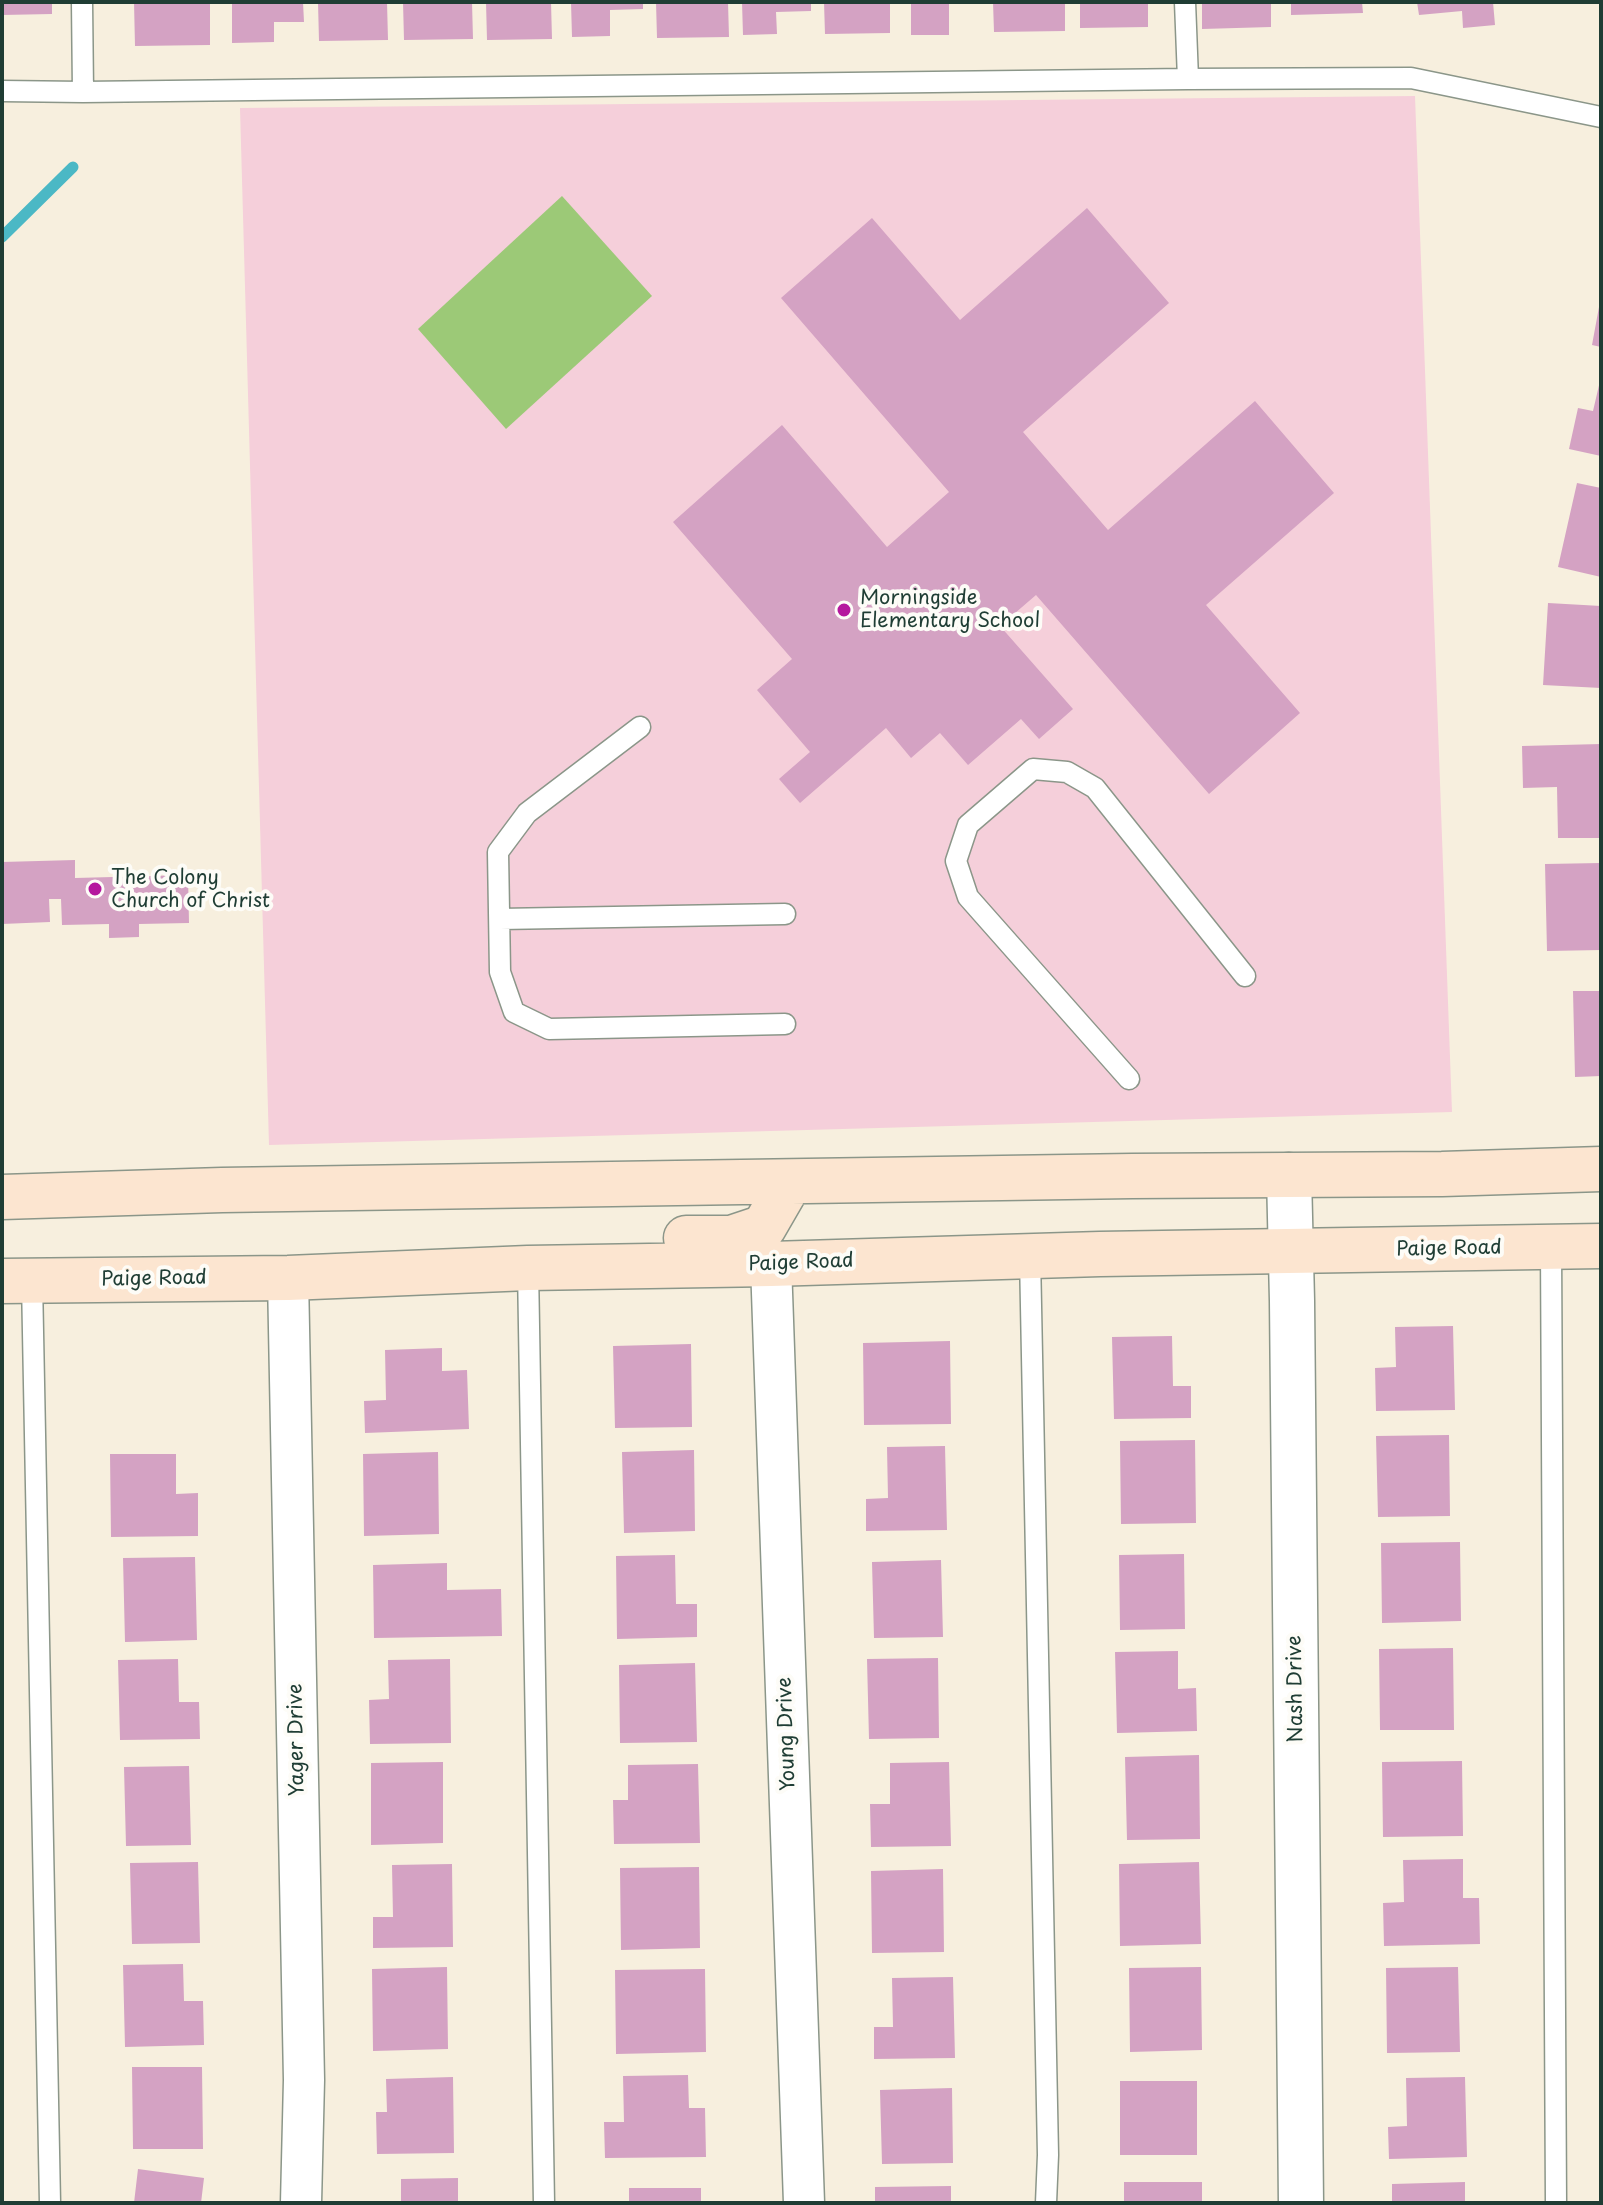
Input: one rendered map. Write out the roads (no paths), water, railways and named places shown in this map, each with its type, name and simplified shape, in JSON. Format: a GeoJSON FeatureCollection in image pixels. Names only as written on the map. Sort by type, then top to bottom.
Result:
{"type":"FeatureCollection","features":[{"type":"Feature","properties":{"kind":"main road"},"geometry":{"type":"LineString","coordinates":[[4,1197],[222,1190],[1442,1174],[1601,1169]]}},
{"type":"Feature","properties":{"kind":"main road"},"geometry":{"type":"LineString","coordinates":[[528,1268],[558,1238],[731,1238],[764,1227],[790,1182]]}},
{"type":"Feature","properties":{"kind":"main road","name":"Paige Road"},"geometry":{"type":"LineString","coordinates":[[13,1281],[288,1278],[528,1268],[1601,1246]]}},
{"type":"Feature","properties":{"kind":"street","name":"Nash Drive"},"geometry":{"type":"LineString","coordinates":[[1289,1175],[1301,2203]]}},
{"type":"Feature","properties":{"kind":"street","name":"Young Drive"},"geometry":{"type":"LineString","coordinates":[[771,1264],[804,2203]]}},
{"type":"Feature","properties":{"kind":"street","name":"Yager Drive"},"geometry":{"type":"LineString","coordinates":[[288,1278],[304,2064],[301,2203]]}},
{"type":"Feature","properties":{"kind":"lane"},"geometry":{"type":"LineString","coordinates":[[82,2],[83,92]]}},
{"type":"Feature","properties":{"kind":"lane"},"geometry":{"type":"LineString","coordinates":[[1185,2],[1188,79]]}},
{"type":"Feature","properties":{"kind":"lane"},"geometry":{"type":"LineString","coordinates":[[2,91],[1411,78],[1601,117]]}},
{"type":"Feature","properties":{"kind":"lane"},"geometry":{"type":"LineString","coordinates":[[640,727],[527,813],[498,852],[500,972],[514,1012],[549,1029],[785,1024]]}},
{"type":"Feature","properties":{"kind":"lane"},"geometry":{"type":"LineString","coordinates":[[1129,1079],[968,897],[956,861],[968,825],[1033,769],[1067,772],[1095,788],[1245,976]]}},
{"type":"Feature","properties":{"kind":"lane"},"geometry":{"type":"LineString","coordinates":[[500,919],[785,914]]}},
{"type":"Feature","properties":{"kind":"lane"},"geometry":{"type":"LineString","coordinates":[[1551,1247],[1556,2203]]}},
{"type":"Feature","properties":{"kind":"lane"},"geometry":{"type":"LineString","coordinates":[[1030,1256],[1048,2155],[1046,2203]]}},
{"type":"Feature","properties":{"kind":"lane"},"geometry":{"type":"LineString","coordinates":[[528,1268],[544,2203]]}},
{"type":"Feature","properties":{"kind":"lane"},"geometry":{"type":"LineString","coordinates":[[13,1281],[50,2203]]}},
{"type":"Feature","properties":{"kind":"waterway"},"geometry":{"type":"LineString","coordinates":[[2,237],[73,167]]}},
{"type":"Feature","properties":{"kind":"place","name":"Morningside Elementary School"},"geometry":{"type":"Point","coordinates":[844,610]}},
{"type":"Feature","properties":{"kind":"place","name":"The Colony Church of Christ"},"geometry":{"type":"Point","coordinates":[95,889]}}]}
